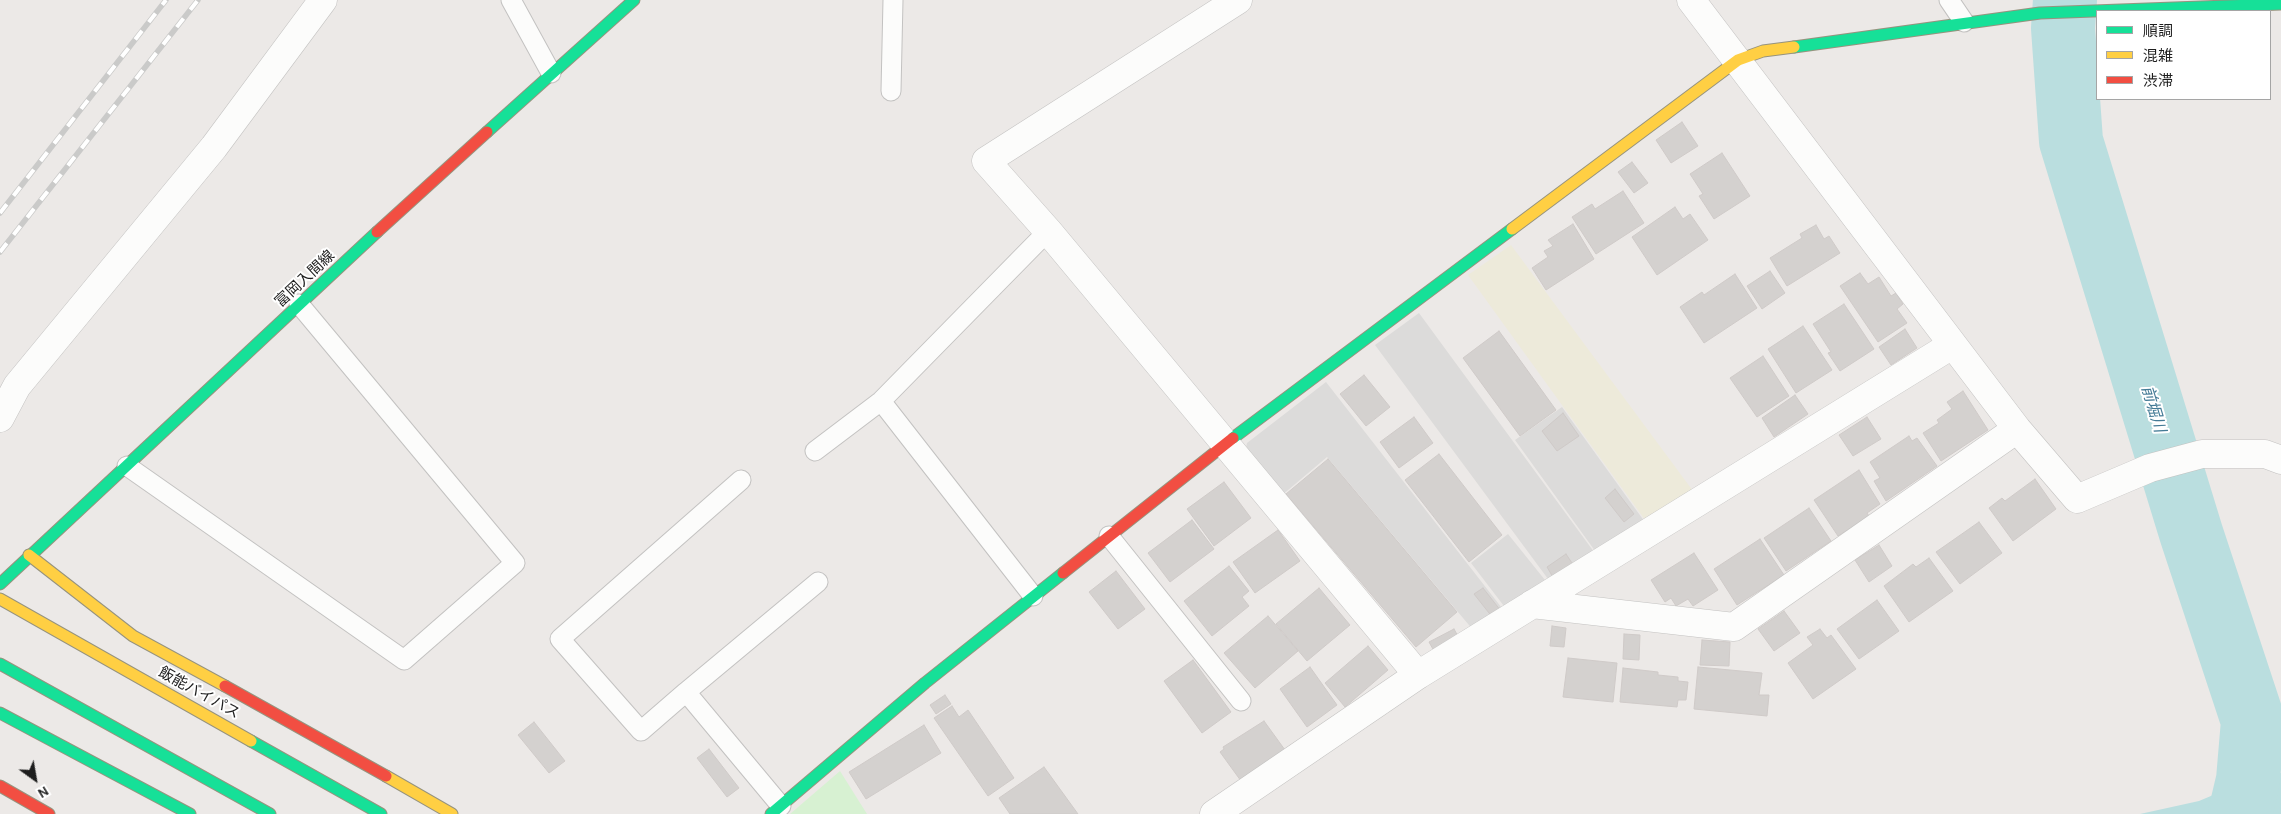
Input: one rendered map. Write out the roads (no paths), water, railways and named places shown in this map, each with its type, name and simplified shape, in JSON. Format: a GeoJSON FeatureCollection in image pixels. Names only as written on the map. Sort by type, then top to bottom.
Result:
{"type":"FeatureCollection","features":[{"type":"Feature","properties":{"kind":"main road","name":"富岡入間線"},"geometry":{"type":"LineString","coordinates":[[0,584],[299,304],[551,73],[634,0]]}},
{"type":"Feature","properties":{"kind":"main road"},"geometry":{"type":"LineString","coordinates":[[2114,10],[2281,4]]}},
{"type":"Feature","properties":{"kind":"main road"},"geometry":{"type":"LineString","coordinates":[[776,810],[925,683],[1225,444],[1738,60],[1763,51],[1964,22],[2040,7],[2096,11]]}},
{"type":"Feature","properties":{"kind":"main road"},"geometry":{"type":"LineString","coordinates":[[29,555],[133,636],[293,723],[452,814]]}},
{"type":"Feature","properties":{"kind":"main road","name":"飯能バイパス"},"geometry":{"type":"LineString","coordinates":[[0,599],[381,814]]}},
{"type":"Feature","properties":{"kind":"main road"},"geometry":{"type":"LineString","coordinates":[[0,664],[270,814]]}},
{"type":"Feature","properties":{"kind":"main road"},"geometry":{"type":"LineString","coordinates":[[0,713],[190,814]]}},
{"type":"Feature","properties":{"kind":"main road"},"geometry":{"type":"LineString","coordinates":[[0,786],[50,814]]}},
{"type":"Feature","properties":{"kind":"street"},"geometry":{"type":"LineString","coordinates":[[0,418],[17,386],[214,147],[323,0]]}},
{"type":"Feature","properties":{"kind":"street"},"geometry":{"type":"LineString","coordinates":[[1238,0],[986,161],[1048,232],[1418,675]]}},
{"type":"Feature","properties":{"kind":"street"},"geometry":{"type":"LineString","coordinates":[[1691,0],[1952,345],[2017,429],[2077,499],[2150,468],[2202,454],[2265,454],[2281,460]]}},
{"type":"Feature","properties":{"kind":"street"},"geometry":{"type":"LineString","coordinates":[[1214,814],[1418,675],[1952,345]]}},
{"type":"Feature","properties":{"kind":"street"},"geometry":{"type":"LineString","coordinates":[[1532,604],[1734,627],[2017,429]]}},
{"type":"Feature","properties":{"kind":"lane"},"geometry":{"type":"LineString","coordinates":[[511,0],[551,73]]}},
{"type":"Feature","properties":{"kind":"lane"},"geometry":{"type":"LineString","coordinates":[[892,91],[893,0]]}},
{"type":"Feature","properties":{"kind":"lane"},"geometry":{"type":"LineString","coordinates":[[1949,0],[1964,22]]}},
{"type":"Feature","properties":{"kind":"lane"},"geometry":{"type":"LineString","coordinates":[[815,451],[881,401],[1048,232]]}},
{"type":"Feature","properties":{"kind":"lane"},"geometry":{"type":"LineString","coordinates":[[127,466],[404,660],[515,563],[299,304]]}},
{"type":"Feature","properties":{"kind":"lane"},"geometry":{"type":"LineString","coordinates":[[881,401],[1033,596]]}},
{"type":"Feature","properties":{"kind":"lane"},"geometry":{"type":"LineString","coordinates":[[741,480],[560,639],[641,731],[818,582]]}},
{"type":"Feature","properties":{"kind":"lane"},"geometry":{"type":"LineString","coordinates":[[1109,536],[1241,701]]}},
{"type":"Feature","properties":{"kind":"lane"},"geometry":{"type":"LineString","coordinates":[[686,692],[776,810]]}},
{"type":"Feature","properties":{"kind":"water"},"geometry":{"type":"Polygon","coordinates":[[[2281,773],[2281,814],[2140,814],[2199,801],[2231,785],[2262,775],[2281,773]]]}},
{"type":"Feature","properties":{"kind":"waterway","name":"前堀川"},"geometry":{"type":"LineString","coordinates":[[2065,0],[2063,28],[2071,141],[2191,533],[2253,721],[2248,780],[2240,814]]}},
{"type":"Feature","properties":{"kind":"railway"},"geometry":{"type":"LineString","coordinates":[[0,213],[166,0]]}},
{"type":"Feature","properties":{"kind":"railway"},"geometry":{"type":"LineString","coordinates":[[0,252],[198,0]]}}]}
